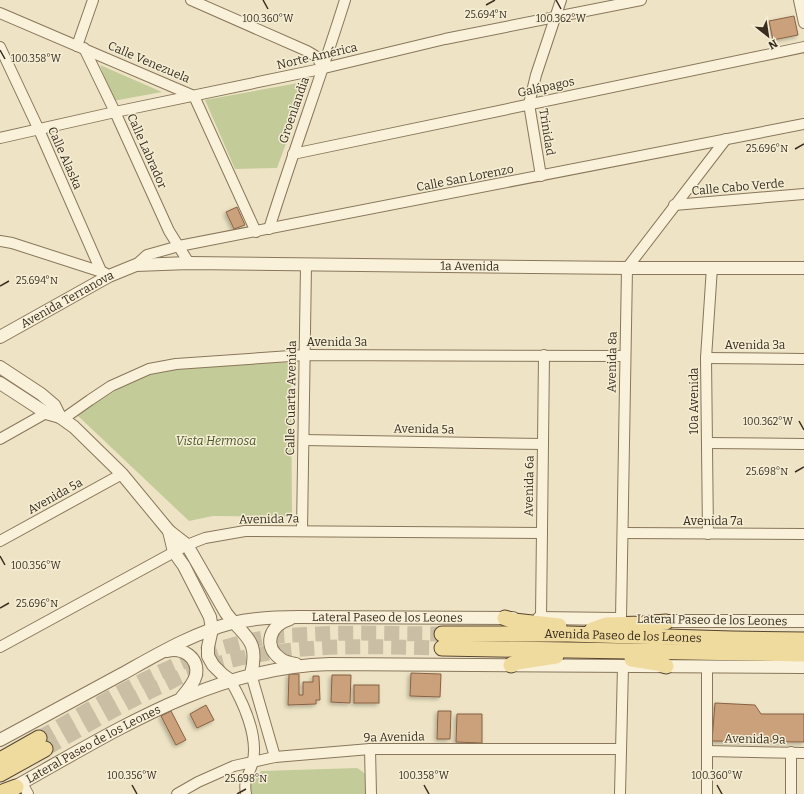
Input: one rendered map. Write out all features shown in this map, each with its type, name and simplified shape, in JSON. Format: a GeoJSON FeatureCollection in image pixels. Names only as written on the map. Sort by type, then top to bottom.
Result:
{"type":"FeatureCollection","features":[{"type":"Feature","properties":{"kind":"main road"},"geometry":{"type":"LineString","coordinates":[[505,618],[514,621],[555,625],[562,627],[568,634]]}},
{"type":"Feature","properties":{"kind":"main road"},"geometry":{"type":"LineString","coordinates":[[586,635],[598,627],[606,625],[666,622]]}},
{"type":"Feature","properties":{"kind":"main road","name":"Avenida Paseo de los Leones"},"geometry":{"type":"LineString","coordinates":[[804,640],[568,634],[442,641],[575,649],[804,654]]}},
{"type":"Feature","properties":{"kind":"main road"},"geometry":{"type":"LineString","coordinates":[[511,666],[517,662],[560,655],[575,649]]}},
{"type":"Feature","properties":{"kind":"main road"},"geometry":{"type":"LineString","coordinates":[[609,650],[618,656],[666,666]]}},
{"type":"Feature","properties":{"kind":"main road"},"geometry":{"type":"LineString","coordinates":[[0,760],[42,743],[0,774]]}},
{"type":"Feature","properties":{"kind":"main road"},"geometry":{"type":"LineString","coordinates":[[0,793],[17,790]]}},
{"type":"Feature","properties":{"kind":"street"},"geometry":{"type":"LineString","coordinates":[[81,47],[93,0]]}},
{"type":"Feature","properties":{"kind":"street"},"geometry":{"type":"LineString","coordinates":[[191,0],[307,51],[317,57],[323,68]]}},
{"type":"Feature","properties":{"kind":"street","name":"Groenlandia"},"geometry":{"type":"LineString","coordinates":[[269,229],[345,0]]}},
{"type":"Feature","properties":{"kind":"street","name":"Trinidad"},"geometry":{"type":"LineString","coordinates":[[541,176],[529,104],[536,75],[561,0]]}},
{"type":"Feature","properties":{"kind":"street","name":"Norte América"},"geometry":{"type":"LineString","coordinates":[[0,138],[323,68],[445,39],[640,0]]}},
{"type":"Feature","properties":{"kind":"street"},"geometry":{"type":"LineString","coordinates":[[799,0],[804,23]]}},
{"type":"Feature","properties":{"kind":"street","name":"Calle Venezuela"},"geometry":{"type":"LineString","coordinates":[[0,13],[194,96],[256,232]]}},
{"type":"Feature","properties":{"kind":"street","name":"Calle Alaska"},"geometry":{"type":"LineString","coordinates":[[0,47],[105,273]]}},
{"type":"Feature","properties":{"kind":"street","name":"Calle Labrador"},"geometry":{"type":"LineString","coordinates":[[81,47],[115,112],[169,231],[189,263]]}},
{"type":"Feature","properties":{"kind":"street","name":"Galápagos"},"geometry":{"type":"LineString","coordinates":[[293,154],[804,47]]}},
{"type":"Feature","properties":{"kind":"street","name":"Calle San Lorenzo"},"geometry":{"type":"LineString","coordinates":[[136,265],[147,255],[179,246],[804,124]]}},
{"type":"Feature","properties":{"kind":"street"},"geometry":{"type":"LineString","coordinates":[[627,268],[726,139]]}},
{"type":"Feature","properties":{"kind":"street","name":"Calle Cabo Verde"},"geometry":{"type":"LineString","coordinates":[[674,205],[804,194]]}},
{"type":"Feature","properties":{"kind":"street"},"geometry":{"type":"LineString","coordinates":[[0,241],[12,243],[105,273]]}},
{"type":"Feature","properties":{"kind":"street","name":"1a Avenida"},"geometry":{"type":"LineString","coordinates":[[136,265],[189,263],[627,268],[804,268]]}},
{"type":"Feature","properties":{"kind":"street","name":"Avenida Terranova"},"geometry":{"type":"LineString","coordinates":[[0,336],[105,273],[136,265]]}},
{"type":"Feature","properties":{"kind":"street","name":"Calle Cuarta Avenida"},"geometry":{"type":"LineString","coordinates":[[302,531],[306,265]]}},
{"type":"Feature","properties":{"kind":"street","name":"10a Avenida"},"geometry":{"type":"LineString","coordinates":[[708,534],[706,358],[712,267]]}},
{"type":"Feature","properties":{"kind":"street","name":"Avenida 8a"},"geometry":{"type":"LineString","coordinates":[[621,619],[627,268]]}},
{"type":"Feature","properties":{"kind":"street","name":"Avenida 3a"},"geometry":{"type":"LineString","coordinates":[[62,418],[111,386],[149,369],[176,364],[305,355],[625,356]]}},
{"type":"Feature","properties":{"kind":"street","name":"Avenida 6a"},"geometry":{"type":"LineString","coordinates":[[541,618],[544,355]]}},
{"type":"Feature","properties":{"kind":"street","name":"Avenida 3a"},"geometry":{"type":"LineString","coordinates":[[706,358],[804,359]]}},
{"type":"Feature","properties":{"kind":"street"},"geometry":{"type":"LineString","coordinates":[[0,367],[41,394],[50,409]]}},
{"type":"Feature","properties":{"kind":"street"},"geometry":{"type":"LineString","coordinates":[[0,383],[50,409],[74,427],[122,474],[169,532],[187,545],[226,613],[246,635],[252,645],[254,655],[251,674],[275,757]]}},
{"type":"Feature","properties":{"kind":"street"},"geometry":{"type":"LineString","coordinates":[[0,438],[50,409]]}},
{"type":"Feature","properties":{"kind":"street","name":"Avenida 5a"},"geometry":{"type":"LineString","coordinates":[[304,440],[543,444]]}},
{"type":"Feature","properties":{"kind":"street"},"geometry":{"type":"LineString","coordinates":[[707,443],[804,444]]}},
{"type":"Feature","properties":{"kind":"street","name":"Avenida 5a"},"geometry":{"type":"LineString","coordinates":[[0,541],[122,474]]}},
{"type":"Feature","properties":{"kind":"street","name":"Avenida 7a"},"geometry":{"type":"LineString","coordinates":[[0,647],[187,545],[205,538],[245,531],[542,533]]}},
{"type":"Feature","properties":{"kind":"street"},"geometry":{"type":"LineString","coordinates":[[169,532],[174,552],[184,566],[210,617],[212,629],[208,647],[208,656],[213,665],[230,680],[240,697],[251,728],[254,748],[253,761],[246,777],[246,794]]}},
{"type":"Feature","properties":{"kind":"street","name":"Avenida 7a"},"geometry":{"type":"LineString","coordinates":[[622,533],[804,534]]}},
{"type":"Feature","properties":{"kind":"street"},"geometry":{"type":"LineString","coordinates":[[299,617],[284,621],[276,626],[271,633],[270,641],[276,655],[282,660],[300,665]]}},
{"type":"Feature","properties":{"kind":"street","name":"Lateral Paseo de los Leones"},"geometry":{"type":"LineString","coordinates":[[0,740],[191,638],[212,629],[234,623],[264,618],[541,618],[621,619],[666,622],[804,621]]}},
{"type":"Feature","properties":{"kind":"street"},"geometry":{"type":"LineString","coordinates":[[159,654],[172,650],[179,650],[188,654],[194,661],[196,676],[182,698]]}},
{"type":"Feature","properties":{"kind":"street","name":"Lateral Paseo de los Leones"},"geometry":{"type":"LineString","coordinates":[[17,790],[117,731],[182,698],[230,680],[274,669],[300,665],[330,664],[804,667]]}},
{"type":"Feature","properties":{"kind":"street"},"geometry":{"type":"LineString","coordinates":[[620,794],[623,666]]}},
{"type":"Feature","properties":{"kind":"street"},"geometry":{"type":"LineString","coordinates":[[706,794],[707,666]]}},
{"type":"Feature","properties":{"kind":"street"},"geometry":{"type":"LineString","coordinates":[[370,749],[371,794]]}},
{"type":"Feature","properties":{"kind":"street","name":"9a Avenida"},"geometry":{"type":"LineString","coordinates":[[177,794],[198,782],[234,766],[275,757],[370,749],[620,749]]}},
{"type":"Feature","properties":{"kind":"street","name":"Avenida 9a"},"geometry":{"type":"LineString","coordinates":[[706,751],[804,753]]}},
{"type":"Feature","properties":{"kind":"street"},"geometry":{"type":"LineString","coordinates":[[791,752],[791,794]]}},
{"type":"Feature","properties":{"kind":"green space"},"geometry":{"type":"Polygon","coordinates":[[[100,65],[162,92],[113,101],[100,65]]]}},
{"type":"Feature","properties":{"kind":"green space"},"geometry":{"type":"Polygon","coordinates":[[[309,81],[277,168],[235,169],[205,100],[309,81]]]}},
{"type":"Feature","properties":{"kind":"green space","name":"Vista Hermosa"},"geometry":{"type":"Polygon","coordinates":[[[291,362],[292,517],[213,516],[189,521],[77,415],[137,377],[181,367],[291,362]]]}},
{"type":"Feature","properties":{"kind":"green space"},"geometry":{"type":"Polygon","coordinates":[[[357,768],[366,776],[368,782],[368,794],[252,794],[250,791],[250,782],[261,771],[357,768]]]}},
{"type":"Feature","properties":{"kind":"building"},"geometry":{"type":"Polygon","coordinates":[[[794,16],[798,35],[773,40],[769,21],[794,16]]]}},
{"type":"Feature","properties":{"kind":"building"},"geometry":{"type":"Polygon","coordinates":[[[237,207],[245,225],[234,229],[226,212],[237,207]]]}},
{"type":"Feature","properties":{"kind":"building"},"geometry":{"type":"Polygon","coordinates":[[[411,673],[441,674],[440,697],[410,696],[411,673]]]}},
{"type":"Feature","properties":{"kind":"building"},"geometry":{"type":"Polygon","coordinates":[[[289,674],[299,674],[299,695],[303,695],[303,682],[313,682],[313,676],[319,676],[320,700],[316,700],[316,704],[288,705],[289,674]]]}},
{"type":"Feature","properties":{"kind":"building"},"geometry":{"type":"Polygon","coordinates":[[[332,675],[351,675],[350,703],[331,702],[332,675]]]}},
{"type":"Feature","properties":{"kind":"building"},"geometry":{"type":"Polygon","coordinates":[[[354,685],[379,685],[379,703],[354,703],[354,685]]]}},
{"type":"Feature","properties":{"kind":"building"},"geometry":{"type":"Polygon","coordinates":[[[715,703],[755,705],[761,714],[804,714],[804,742],[712,741],[715,703]]]}},
{"type":"Feature","properties":{"kind":"building"},"geometry":{"type":"Polygon","coordinates":[[[206,705],[214,720],[197,728],[190,714],[206,705]]]}},
{"type":"Feature","properties":{"kind":"building"},"geometry":{"type":"Polygon","coordinates":[[[171,711],[186,740],[176,745],[161,716],[171,711]]]}},
{"type":"Feature","properties":{"kind":"building"},"geometry":{"type":"Polygon","coordinates":[[[438,711],[451,711],[450,739],[437,739],[438,711]]]}},
{"type":"Feature","properties":{"kind":"building"},"geometry":{"type":"Polygon","coordinates":[[[457,714],[482,714],[482,743],[456,742],[457,714]]]}},
{"type":"Feature","properties":{"kind":"tunnel"},"geometry":{"type":"LineString","coordinates":[[39,738],[118,693],[200,655],[228,646],[258,639],[288,635],[349,633],[442,634]]}},
{"type":"Feature","properties":{"kind":"tunnel"},"geometry":{"type":"LineString","coordinates":[[45,749],[101,717],[187,674],[250,656],[313,648],[442,648]]}}]}
